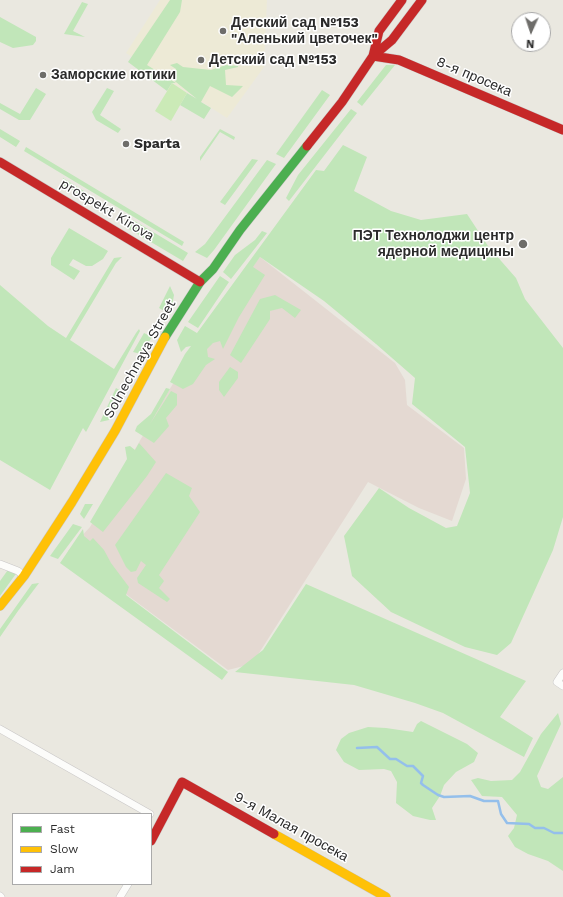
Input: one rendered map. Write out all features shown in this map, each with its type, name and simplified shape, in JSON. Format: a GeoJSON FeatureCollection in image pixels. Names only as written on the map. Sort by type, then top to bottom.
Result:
{"type":"FeatureCollection","features":[{"type":"Feature","properties":{"kind":"main road","name":"Solnechnaya Street"},"geometry":{"type":"LineString","coordinates":[[373,56],[379,31],[402,0]]}},
{"type":"Feature","properties":{"kind":"main road","name":"Solnechnaya Street"},"geometry":{"type":"LineString","coordinates":[[0,606],[24,576],[115,431],[166,335],[200,282],[213,269],[240,230],[342,102],[373,56],[392,40],[422,0]]}},
{"type":"Feature","properties":{"kind":"main road","name":"8-я просека"},"geometry":{"type":"LineString","coordinates":[[373,56],[399,60],[563,130]]}},
{"type":"Feature","properties":{"kind":"main road","name":"prospekt Kirova"},"geometry":{"type":"LineString","coordinates":[[0,162],[200,282]]}},
{"type":"Feature","properties":{"kind":"main road","name":"9-я Малая просека"},"geometry":{"type":"LineString","coordinates":[[162,821],[182,782],[386,897]]}},
{"type":"Feature","properties":{"kind":"main road"},"geometry":{"type":"LineString","coordinates":[[152,839],[162,821]]}},
{"type":"Feature","properties":{"kind":"street"},"geometry":{"type":"LineString","coordinates":[[0,564],[18,571],[24,576]]}},
{"type":"Feature","properties":{"kind":"street"},"geometry":{"type":"LineString","coordinates":[[563,673],[557,682],[563,686]]}},
{"type":"Feature","properties":{"kind":"street"},"geometry":{"type":"LineString","coordinates":[[0,729],[149,813]]}},
{"type":"Feature","properties":{"kind":"street"},"geometry":{"type":"LineString","coordinates":[[152,815],[162,821]]}},
{"type":"Feature","properties":{"kind":"street"},"geometry":{"type":"LineString","coordinates":[[120,897],[127,885]]}},
{"type":"Feature","properties":{"kind":"shaded area","name":"Детский сад №153"},"geometry":{"type":"Polygon","coordinates":[[[160,0],[267,0],[264,67],[227,118],[126,53],[160,0]]]}},
{"type":"Feature","properties":{"kind":"shaded area"},"geometry":{"type":"Polygon","coordinates":[[[260,257],[395,363],[405,380],[407,405],[464,448],[466,479],[452,521],[419,508],[368,482],[252,664],[228,670],[68,551],[90,527],[171,387],[211,323],[260,257]]]}},
{"type":"Feature","properties":{"kind":"green space"},"geometry":{"type":"Polygon","coordinates":[[[170,0],[182,0],[180,12],[147,65],[176,83],[172,83],[167,91],[128,62],[170,0]]]}},
{"type":"Feature","properties":{"kind":"green space"},"geometry":{"type":"Polygon","coordinates":[[[82,2],[88,4],[73,31],[85,37],[64,34],[82,2]]]}},
{"type":"Feature","properties":{"kind":"green space"},"geometry":{"type":"Polygon","coordinates":[[[0,17],[36,37],[36,41],[33,45],[13,48],[0,42],[0,17]]]}},
{"type":"Feature","properties":{"kind":"green space"},"geometry":{"type":"Polygon","coordinates":[[[177,63],[183,67],[211,70],[226,65],[238,66],[225,70],[226,85],[243,86],[232,97],[210,86],[201,102],[211,108],[204,119],[180,105],[187,93],[197,99],[171,78],[176,69],[170,65],[177,63]]]}},
{"type":"Feature","properties":{"kind":"green space"},"geometry":{"type":"Polygon","coordinates":[[[386,65],[395,65],[362,106],[357,102],[386,65]]]}},
{"type":"Feature","properties":{"kind":"green space"},"geometry":{"type":"Polygon","coordinates":[[[172,83],[187,93],[171,121],[155,111],[172,83]]]}},
{"type":"Feature","properties":{"kind":"green space"},"geometry":{"type":"Polygon","coordinates":[[[36,88],[46,94],[30,120],[19,120],[0,109],[0,103],[20,114],[36,88]]]}},
{"type":"Feature","properties":{"kind":"green space"},"geometry":{"type":"Polygon","coordinates":[[[107,88],[114,91],[100,115],[121,129],[118,133],[96,120],[92,112],[107,88]]]}},
{"type":"Feature","properties":{"kind":"green space"},"geometry":{"type":"Polygon","coordinates":[[[322,90],[330,95],[284,158],[276,154],[322,90]]]}},
{"type":"Feature","properties":{"kind":"green space"},"geometry":{"type":"Polygon","coordinates":[[[351,109],[357,113],[289,201],[286,198],[298,175],[351,109]]]}},
{"type":"Feature","properties":{"kind":"green space"},"geometry":{"type":"Polygon","coordinates":[[[0,129],[20,141],[16,147],[0,137],[0,129]]]}},
{"type":"Feature","properties":{"kind":"green space"},"geometry":{"type":"Polygon","coordinates":[[[220,129],[235,137],[234,140],[220,132],[200,161],[200,157],[220,129]]]}},
{"type":"Feature","properties":{"kind":"green space"},"geometry":{"type":"Polygon","coordinates":[[[343,145],[367,157],[354,191],[391,211],[421,220],[467,214],[488,246],[516,278],[525,299],[563,348],[563,517],[553,550],[511,643],[497,655],[465,647],[391,612],[352,576],[344,536],[379,488],[409,508],[446,528],[457,526],[470,493],[465,447],[412,404],[415,378],[376,344],[324,301],[260,257],[253,267],[265,275],[239,317],[223,349],[220,341],[213,343],[207,349],[208,357],[215,359],[206,365],[193,384],[183,389],[170,382],[191,346],[186,347],[181,352],[177,340],[185,326],[197,333],[316,170],[324,171],[343,145]]]}},
{"type":"Feature","properties":{"kind":"green space"},"geometry":{"type":"Polygon","coordinates":[[[26,147],[184,242],[182,246],[24,151],[26,147]]]}},
{"type":"Feature","properties":{"kind":"green space"},"geometry":{"type":"Polygon","coordinates":[[[252,159],[258,160],[225,205],[220,202],[252,159]]]}},
{"type":"Feature","properties":{"kind":"green space"},"geometry":{"type":"Polygon","coordinates":[[[267,160],[276,164],[214,250],[207,258],[195,252],[205,244],[267,160]]]}},
{"type":"Feature","properties":{"kind":"green space"},"geometry":{"type":"Polygon","coordinates":[[[63,178],[87,193],[85,197],[63,185],[63,178]]]}},
{"type":"Feature","properties":{"kind":"green space"},"geometry":{"type":"Polygon","coordinates":[[[133,220],[188,253],[183,261],[129,229],[133,220]]]}},
{"type":"Feature","properties":{"kind":"green space"},"geometry":{"type":"Polygon","coordinates":[[[69,228],[108,251],[103,259],[92,266],[86,266],[73,259],[69,265],[80,271],[74,280],[51,265],[51,258],[69,228]]]}},
{"type":"Feature","properties":{"kind":"green space"},"geometry":{"type":"Polygon","coordinates":[[[262,231],[267,233],[231,279],[223,272],[235,255],[255,240],[262,231]]]}},
{"type":"Feature","properties":{"kind":"green space"},"geometry":{"type":"Polygon","coordinates":[[[122,257],[116,263],[70,340],[114,369],[139,329],[140,331],[86,432],[83,428],[50,490],[0,460],[0,285],[48,326],[66,338],[114,258],[122,257]]]}},
{"type":"Feature","properties":{"kind":"green space"},"geometry":{"type":"Polygon","coordinates":[[[220,276],[229,282],[198,328],[188,322],[220,276]]]}},
{"type":"Feature","properties":{"kind":"green space"},"geometry":{"type":"Polygon","coordinates":[[[170,286],[174,295],[172,306],[168,313],[159,308],[170,286]]]}},
{"type":"Feature","properties":{"kind":"green space"},"geometry":{"type":"Polygon","coordinates":[[[275,295],[301,310],[295,318],[282,308],[270,311],[270,319],[241,363],[230,355],[260,299],[275,295]]]}},
{"type":"Feature","properties":{"kind":"green space"},"geometry":{"type":"Polygon","coordinates":[[[144,333],[152,337],[141,354],[133,352],[144,333]]]}},
{"type":"Feature","properties":{"kind":"green space"},"geometry":{"type":"Polygon","coordinates":[[[230,367],[238,372],[238,378],[224,397],[219,390],[219,382],[230,367]]]}},
{"type":"Feature","properties":{"kind":"green space"},"geometry":{"type":"Polygon","coordinates":[[[116,388],[121,391],[109,420],[100,422],[116,388]]]}},
{"type":"Feature","properties":{"kind":"green space"},"geometry":{"type":"Polygon","coordinates":[[[166,388],[170,389],[150,424],[171,391],[177,394],[177,405],[166,418],[169,426],[154,443],[135,431],[137,426],[151,414],[166,388]]]}},
{"type":"Feature","properties":{"kind":"green space"},"geometry":{"type":"Polygon","coordinates":[[[139,443],[156,462],[147,476],[103,532],[90,522],[127,459],[125,447],[130,446],[135,450],[139,443]]]}},
{"type":"Feature","properties":{"kind":"green space"},"geometry":{"type":"Polygon","coordinates":[[[166,473],[192,488],[189,496],[200,512],[159,575],[164,581],[159,588],[170,599],[167,602],[138,583],[137,578],[146,565],[141,561],[136,571],[131,572],[126,567],[115,545],[166,473]]]}},
{"type":"Feature","properties":{"kind":"green space"},"geometry":{"type":"Polygon","coordinates":[[[85,504],[93,504],[84,519],[80,514],[85,504]]]}},
{"type":"Feature","properties":{"kind":"green space"},"geometry":{"type":"Polygon","coordinates":[[[73,524],[82,527],[58,559],[50,556],[73,524]]]}},
{"type":"Feature","properties":{"kind":"green space"},"geometry":{"type":"Polygon","coordinates":[[[83,529],[84,536],[90,541],[93,538],[104,550],[111,563],[129,587],[126,595],[228,672],[222,680],[60,563],[83,529]]]}},
{"type":"Feature","properties":{"kind":"green space"},"geometry":{"type":"Polygon","coordinates":[[[10,567],[18,571],[0,596],[0,581],[10,567]]]}},
{"type":"Feature","properties":{"kind":"green space"},"geometry":{"type":"Polygon","coordinates":[[[39,583],[0,637],[0,629],[32,584],[39,583]]]}},
{"type":"Feature","properties":{"kind":"green space"},"geometry":{"type":"Polygon","coordinates":[[[306,584],[526,681],[500,717],[533,738],[524,757],[443,713],[354,685],[235,672],[263,650],[306,584]]]}},
{"type":"Feature","properties":{"kind":"green space"},"geometry":{"type":"Polygon","coordinates":[[[558,713],[561,724],[537,776],[541,787],[548,789],[563,777],[563,871],[548,861],[528,854],[515,847],[508,836],[514,828],[517,815],[502,797],[482,796],[471,780],[478,778],[491,781],[512,780],[520,772],[541,734],[558,713]]]}},
{"type":"Feature","properties":{"kind":"green space"},"geometry":{"type":"Polygon","coordinates":[[[421,721],[467,744],[478,753],[474,762],[456,772],[444,785],[440,796],[432,808],[436,820],[413,816],[396,803],[397,782],[391,771],[384,769],[359,770],[344,762],[336,750],[341,739],[349,733],[368,727],[413,732],[417,724],[421,721]]]}},
{"type":"Feature","properties":{"kind":"waterway"},"geometry":{"type":"LineString","coordinates":[[357,748],[377,747],[390,759],[396,759],[407,766],[413,766],[423,776],[421,783],[438,795],[444,797],[470,796],[484,801],[498,801],[501,814],[507,823],[529,824],[535,828],[544,828],[554,833],[563,833]]}},
{"type":"Feature","properties":{"kind":"traffic: fast"},"geometry":{"type":"LineString","coordinates":[[165,337],[200,282],[213,269],[240,230],[307,146]]}},
{"type":"Feature","properties":{"kind":"traffic: slow"},"geometry":{"type":"LineString","coordinates":[[0,606],[24,576],[72,502],[115,431],[165,337]]}},
{"type":"Feature","properties":{"kind":"traffic: slow"},"geometry":{"type":"LineString","coordinates":[[274,834],[386,897]]}},
{"type":"Feature","properties":{"kind":"traffic: jam"},"geometry":{"type":"LineString","coordinates":[[373,56],[379,31],[402,0]]}},
{"type":"Feature","properties":{"kind":"traffic: jam"},"geometry":{"type":"LineString","coordinates":[[307,146],[342,102],[373,56],[392,40],[422,0]]}},
{"type":"Feature","properties":{"kind":"traffic: jam"},"geometry":{"type":"LineString","coordinates":[[373,56],[399,60],[563,130]]}},
{"type":"Feature","properties":{"kind":"traffic: jam"},"geometry":{"type":"LineString","coordinates":[[0,162],[200,282]]}},
{"type":"Feature","properties":{"kind":"traffic: jam"},"geometry":{"type":"LineString","coordinates":[[152,839],[182,782],[274,834]]}},
{"type":"Feature","properties":{"kind":"place","name":"Детский сад №153 \"Аленький цветочек\""},"geometry":{"type":"Point","coordinates":[223,31]}},
{"type":"Feature","properties":{"kind":"place","name":"Детский сад №153"},"geometry":{"type":"Point","coordinates":[201,60]}},
{"type":"Feature","properties":{"kind":"place","name":"Заморские котики"},"geometry":{"type":"Point","coordinates":[43,75]}},
{"type":"Feature","properties":{"kind":"place","name":"Sparta"},"geometry":{"type":"Point","coordinates":[126,144]}},
{"type":"Feature","properties":{"kind":"place","name":"ПЭТ Технолоджи центр ядерной медицины"},"geometry":{"type":"Point","coordinates":[523,244]}}]}
